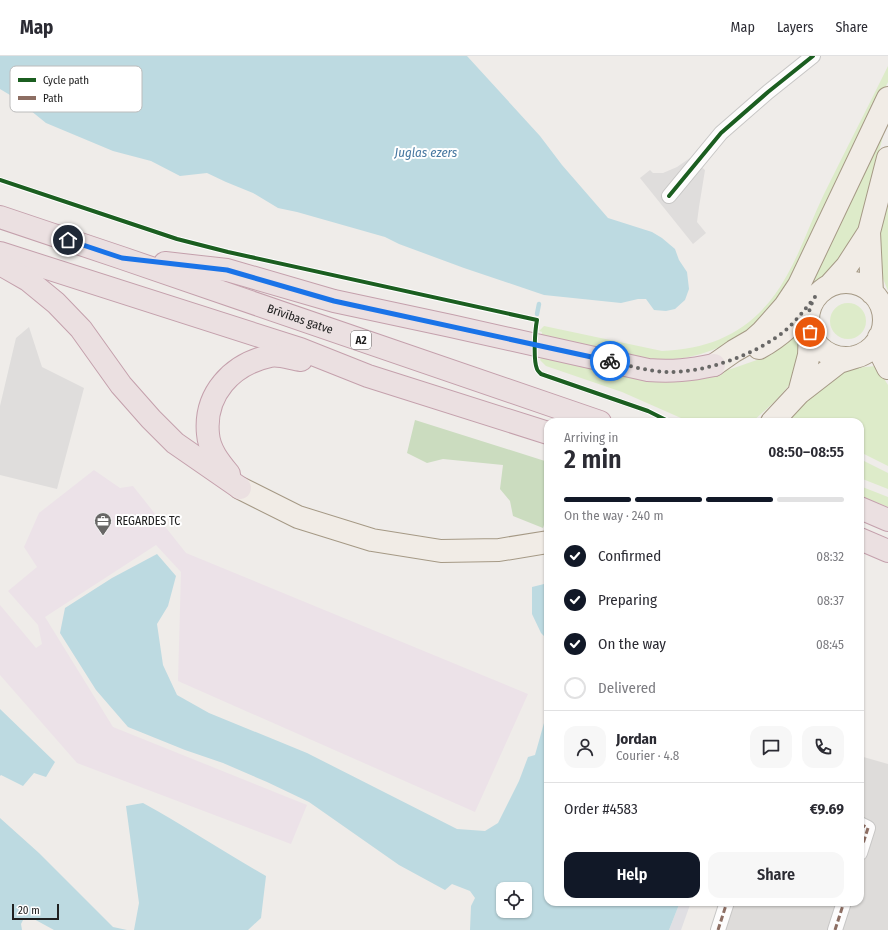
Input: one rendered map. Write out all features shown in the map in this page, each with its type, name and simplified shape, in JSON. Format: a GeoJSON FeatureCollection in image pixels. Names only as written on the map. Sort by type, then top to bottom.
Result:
{"type":"FeatureCollection","features":[{"type":"Feature","properties":{"kind":"highway","name":"Brīvības gatve"},"geometry":{"type":"LineString","coordinates":[[0,217],[588,418]]}},
{"type":"Feature","properties":{"kind":"highway"},"geometry":{"type":"LineString","coordinates":[[0,253],[300,348],[368,376],[544,432]]}},
{"type":"Feature","properties":{"kind":"highway"},"geometry":{"type":"LineString","coordinates":[[122,258],[227,270],[334,301],[648,370],[669,372],[692,370],[714,365]]}},
{"type":"Feature","properties":{"kind":"highway"},"geometry":{"type":"LineString","coordinates":[[0,264],[28,280],[56,303],[81,329],[121,385],[151,420],[175,443],[240,488]]}},
{"type":"Feature","properties":{"kind":"highway"},"geometry":{"type":"LineString","coordinates":[[240,488],[215,456],[208,435],[209,412],[217,389],[233,373],[250,362],[272,356],[308,362],[335,372],[368,376]]}},
{"type":"Feature","properties":{"kind":"highway"},"geometry":{"type":"LineString","coordinates":[[864,510],[888,520]]}},
{"type":"Feature","properties":{"kind":"highway"},"geometry":{"type":"LineString","coordinates":[[864,541],[888,551]]}},
{"type":"Feature","properties":{"kind":"main road"},"geometry":{"type":"LineString","coordinates":[[714,365],[753,340],[762,332],[785,306],[799,285],[888,98]]}},
{"type":"Feature","properties":{"kind":"main road"},"geometry":{"type":"LineString","coordinates":[[872,293],[869,232],[888,158]]}},
{"type":"Feature","properties":{"kind":"main road"},"geometry":{"type":"LineString","coordinates":[[714,365],[734,359],[755,350],[773,340],[787,329],[847,266],[869,232]]}},
{"type":"Feature","properties":{"kind":"main road"},"geometry":{"type":"LineString","coordinates":[[776,418],[799,393],[839,362],[854,357],[873,346],[879,337],[883,326],[883,314],[880,302],[865,287],[856,283],[838,282],[822,291],[810,305],[808,314],[810,332],[809,355],[799,393]]}},
{"type":"Feature","properties":{"kind":"main road"},"geometry":{"type":"LineString","coordinates":[[810,332],[817,344],[827,353],[845,358],[854,357]]}},
{"type":"Feature","properties":{"kind":"main road"},"geometry":{"type":"LineString","coordinates":[[879,337],[882,356],[888,368]]}},
{"type":"Feature","properties":{"kind":"main road"},"geometry":{"type":"LineString","coordinates":[[240,488],[298,517],[372,540],[440,551],[499,550],[544,543]]}},
{"type":"Feature","properties":{"kind":"street"},"geometry":{"type":"LineString","coordinates":[[669,196],[721,133],[768,92],[813,56]]}},
{"type":"Feature","properties":{"kind":"street"},"geometry":{"type":"LineString","coordinates":[[718,930],[726,906]]}},
{"type":"Feature","properties":{"kind":"street"},"geometry":{"type":"LineString","coordinates":[[835,930],[843,906]]}},
{"type":"Feature","properties":{"kind":"shaded area"},"geometry":{"type":"Polygon","coordinates":[[[690,158],[705,170],[697,222],[706,233],[693,244],[640,178],[650,170],[653,173],[663,173],[677,167],[690,158]]]}},
{"type":"Feature","properties":{"kind":"shaded area"},"geometry":{"type":"Polygon","coordinates":[[[29,327],[42,367],[84,388],[57,489],[0,475],[0,406],[16,338],[29,327]]]}},
{"type":"Feature","properties":{"kind":"shaded area"},"geometry":{"type":"Polygon","coordinates":[[[94,470],[120,488],[133,486],[186,553],[528,694],[475,812],[178,681],[181,572],[156,545],[45,617],[113,727],[307,805],[291,844],[77,763],[0,675],[0,605],[36,648],[42,644],[38,625],[8,591],[37,567],[24,547],[39,513],[94,470]]]}},
{"type":"Feature","properties":{"kind":"shaded area"},"geometry":{"type":"Polygon","coordinates":[[[864,757],[888,764],[888,930],[711,930],[722,906],[864,906],[864,757]]]}},
{"type":"Feature","properties":{"kind":"shaded area"},"geometry":{"type":"Polygon","coordinates":[[[678,906],[690,906],[681,930],[669,930],[678,906]]]}},
{"type":"Feature","properties":{"kind":"green space"},"geometry":{"type":"Polygon","coordinates":[[[888,66],[888,82],[785,290],[767,314],[744,333],[732,341],[706,352],[678,359],[664,360],[650,359],[541,337],[542,332],[539,331],[544,326],[662,351],[682,349],[719,340],[735,332],[750,321],[763,309],[786,277],[824,194],[888,66]]]}},
{"type":"Feature","properties":{"kind":"green space"},"geometry":{"type":"Polygon","coordinates":[[[887,120],[859,231],[832,274],[815,288],[802,304],[767,333],[887,120]]]}},
{"type":"Feature","properties":{"kind":"green space"},"geometry":{"type":"Polygon","coordinates":[[[888,185],[888,291],[882,276],[877,230],[888,185]]]}},
{"type":"Feature","properties":{"kind":"green space"},"geometry":{"type":"Polygon","coordinates":[[[852,303],[861,308],[865,314],[865,328],[861,334],[852,339],[844,339],[835,334],[831,328],[830,317],[835,308],[841,304],[852,303]]]}},
{"type":"Feature","properties":{"kind":"green space"},"geometry":{"type":"Polygon","coordinates":[[[797,332],[802,346],[798,369],[786,389],[756,418],[681,418],[622,392],[546,366],[540,360],[542,355],[695,378],[731,369],[771,355],[797,332]]]}},
{"type":"Feature","properties":{"kind":"green space"},"geometry":{"type":"Polygon","coordinates":[[[876,366],[888,385],[888,466],[864,454],[864,418],[790,418],[814,392],[826,382],[838,374],[859,368],[876,366]]]}},
{"type":"Feature","properties":{"kind":"green space"},"geometry":{"type":"Polygon","coordinates":[[[415,420],[544,461],[543,528],[513,516],[510,501],[500,489],[503,465],[443,459],[427,463],[407,453],[415,420]]]}},
{"type":"Feature","properties":{"kind":"green space"},"geometry":{"type":"Polygon","coordinates":[[[864,461],[888,473],[888,489],[864,480],[864,461]]]}},
{"type":"Feature","properties":{"kind":"green space"},"geometry":{"type":"Polygon","coordinates":[[[864,488],[888,497],[888,507],[864,498],[864,488]]]}},
{"type":"Feature","properties":{"kind":"water","name":"Juglas ezers"},"geometry":{"type":"Polygon","coordinates":[[[0,56],[467,56],[540,136],[562,165],[608,218],[652,232],[675,249],[679,260],[687,272],[689,289],[685,300],[675,309],[666,311],[654,310],[646,299],[638,299],[621,303],[544,295],[464,268],[399,244],[385,237],[278,208],[253,193],[207,173],[180,176],[151,161],[113,151],[46,123],[32,112],[142,112],[142,66],[10,66],[10,95],[0,89],[0,56]]]}},
{"type":"Feature","properties":{"kind":"water"},"geometry":{"type":"Polygon","coordinates":[[[157,554],[176,576],[168,606],[157,624],[163,665],[177,695],[209,713],[307,753],[457,829],[485,831],[498,823],[519,781],[528,757],[535,755],[544,723],[544,906],[678,906],[669,930],[470,930],[471,906],[475,898],[470,891],[452,884],[445,890],[399,865],[309,802],[223,763],[185,750],[128,727],[96,690],[60,633],[65,608],[112,578],[157,554]]]}},
{"type":"Feature","properties":{"kind":"water"},"geometry":{"type":"Polygon","coordinates":[[[544,584],[544,636],[532,614],[532,587],[544,584]]]}},
{"type":"Feature","properties":{"kind":"water"},"geometry":{"type":"Polygon","coordinates":[[[0,709],[55,762],[46,777],[34,773],[23,786],[1,775],[0,776],[0,709]]]}},
{"type":"Feature","properties":{"kind":"water"},"geometry":{"type":"Polygon","coordinates":[[[143,803],[266,876],[261,918],[248,930],[134,930],[139,903],[126,806],[143,803]]]}},
{"type":"Feature","properties":{"kind":"water"},"geometry":{"type":"Polygon","coordinates":[[[0,818],[39,853],[113,927],[127,930],[54,930],[32,918],[24,918],[21,924],[22,930],[0,930],[0,818]]]}},
{"type":"Feature","properties":{"kind":"waterway"},"geometry":{"type":"LineString","coordinates":[[537,314],[539,304]]}},
{"type":"Feature","properties":{"kind":"marked path"},"geometry":{"type":"LineString","coordinates":[[864,826],[868,828],[864,840]]}},
{"type":"Feature","properties":{"kind":"marked path"},"geometry":{"type":"LineString","coordinates":[[718,930],[726,906]]}},
{"type":"Feature","properties":{"kind":"marked path"},"geometry":{"type":"LineString","coordinates":[[835,930],[843,906]]}},
{"type":"Feature","properties":{"kind":"cycle path"},"geometry":{"type":"LineString","coordinates":[[669,196],[721,133],[768,92],[813,56]]}},
{"type":"Feature","properties":{"kind":"cycle path"},"geometry":{"type":"LineString","coordinates":[[0,180],[177,239],[228,252],[537,320],[535,359],[537,369],[541,374],[648,411],[662,418]]}},
{"type":"Feature","properties":{"kind":"way so far"},"geometry":{"type":"LineString","coordinates":[[610,361],[648,370],[669,372],[692,370],[734,359],[773,340],[787,329],[815,297],[810,305],[808,314],[810,332]]}},
{"type":"Feature","properties":{"kind":"place","name":"REGARDES TC"},"geometry":{"type":"Point","coordinates":[103,536]}},
{"type":"Feature","properties":{"kind":"route"},"geometry":{"type":"LineString","coordinates":[[68,240],[122,258],[227,270],[334,301],[464,328],[610,361]]}}]}
